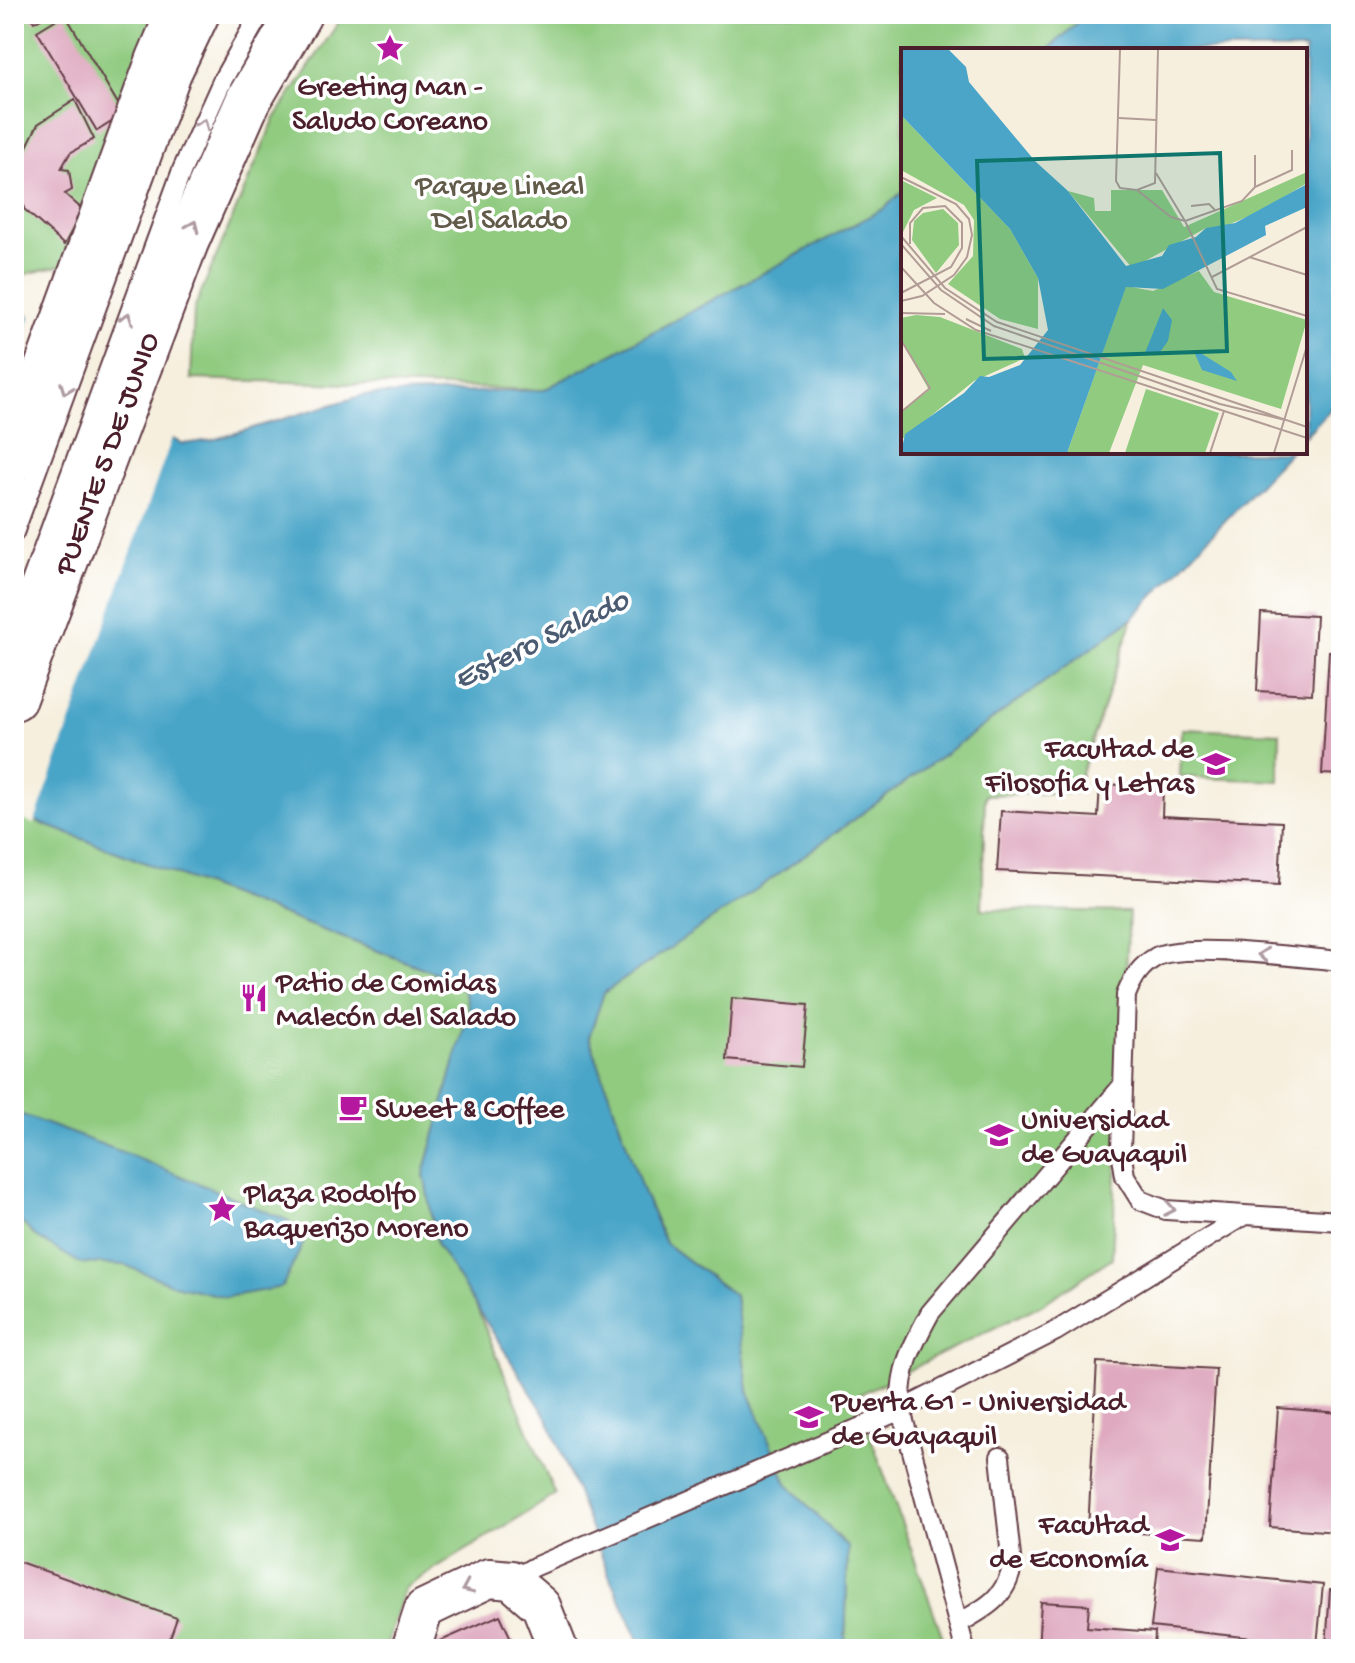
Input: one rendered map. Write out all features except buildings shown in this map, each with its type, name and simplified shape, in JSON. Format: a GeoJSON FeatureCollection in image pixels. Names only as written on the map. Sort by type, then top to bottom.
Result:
{"type":"FeatureCollection","features":[{"type":"Feature","properties":{"kind":"main road"},"geometry":{"type":"LineString","coordinates":[[14,458],[99,264],[159,59],[178,14]]}},
{"type":"Feature","properties":{"kind":"main road"},"geometry":{"type":"LineString","coordinates":[[153,286],[248,101],[299,14]]}},
{"type":"Feature","properties":{"kind":"main road","name":"PUENTE 5 DE JUNIO"},"geometry":{"type":"LineString","coordinates":[[14,698],[153,286]]}},
{"type":"Feature","properties":{"kind":"street"},"geometry":{"type":"LineString","coordinates":[[411,1649],[424,1609],[489,1578],[511,1580],[541,1606],[558,1649]]}},
{"type":"Feature","properties":{"kind":"lane","name":"PUENTE 5 DE JUNIO"},"geometry":{"type":"LineString","coordinates":[[14,533],[99,264],[211,14]]}},
{"type":"Feature","properties":{"kind":"lane"},"geometry":{"type":"LineString","coordinates":[[153,286],[182,170],[223,79],[260,14]]}},
{"type":"Feature","properties":{"kind":"lane","name":"PUENTE 5 DE JUNIO"},"geometry":{"type":"LineString","coordinates":[[14,628],[153,286]]}},
{"type":"Feature","properties":{"kind":"lane"},"geometry":{"type":"LineString","coordinates":[[1341,961],[1185,950],[1158,955],[1136,972],[1126,995],[1121,1150],[1125,1176],[1140,1200],[1166,1210],[1341,1221]]}},
{"type":"Feature","properties":{"kind":"lane"},"geometry":{"type":"LineString","coordinates":[[965,1649],[901,1410],[902,1374],[909,1351],[930,1313],[1122,1086]]}},
{"type":"Feature","properties":{"kind":"lane"},"geometry":{"type":"LineString","coordinates":[[511,1580],[546,1561],[901,1410],[1056,1331],[1243,1216]]}},
{"type":"Feature","properties":{"kind":"lane"},"geometry":{"type":"LineString","coordinates":[[959,1623],[997,1599],[1010,1580],[1012,1566],[1000,1457]]}},
{"type":"Feature","properties":{"kind":"green space"},"geometry":{"type":"Polygon","coordinates":[[[14,14],[159,14],[64,265],[14,277],[14,14]]]}},
{"type":"Feature","properties":{"kind":"green space","name":"Parque Lineal Del Salado"},"geometry":{"type":"Polygon","coordinates":[[[344,14],[1086,14],[1050,48],[901,48],[901,193],[885,208],[544,390],[191,379],[194,309],[274,120],[344,14]]]}},
{"type":"Feature","properties":{"kind":"green space"},"geometry":{"type":"Polygon","coordinates":[[[1133,618],[1075,792],[985,795],[982,909],[1129,912],[1112,1258],[1043,1304],[856,1396],[947,1649],[845,1649],[848,1548],[787,1484],[748,1390],[735,1296],[665,1243],[644,1194],[589,1036],[604,992],[767,882],[1133,618]]]}},
{"type":"Feature","properties":{"kind":"green space"},"geometry":{"type":"Polygon","coordinates":[[[1182,729],[1280,733],[1279,781],[1180,777],[1182,729]]]}},
{"type":"Feature","properties":{"kind":"green space","name":"Plaza Rodolfo Baquerizo Moreno"},"geometry":{"type":"Polygon","coordinates":[[[14,813],[444,976],[464,991],[469,1009],[424,1174],[437,1245],[474,1301],[555,1495],[405,1588],[385,1649],[14,1649],[14,813]]]}},
{"type":"Feature","properties":{"kind":"water"},"geometry":{"type":"Polygon","coordinates":[[[1086,14],[1341,14],[1341,398],[1307,434],[1307,48],[1050,48],[1086,14]]]}},
{"type":"Feature","properties":{"kind":"water","name":"Estero Salado"},"geometry":{"type":"Polygon","coordinates":[[[901,193],[901,454],[1288,454],[1133,618],[767,882],[604,993],[589,1037],[644,1194],[665,1243],[735,1296],[748,1390],[787,1484],[848,1548],[845,1649],[643,1649],[609,1575],[548,1419],[437,1245],[424,1174],[469,1009],[464,991],[444,976],[14,813],[14,302],[162,434],[183,444],[212,440],[364,395],[544,390],[885,208],[901,193]]]}},
{"type":"Feature","properties":{"kind":"water"},"geometry":{"type":"Polygon","coordinates":[[[14,1112],[125,1153],[289,1221],[305,1240],[282,1287],[226,1297],[174,1285],[125,1265],[80,1263],[36,1237],[14,1215],[14,1112]]]}},
{"type":"Feature","properties":{"kind":"pier"},"geometry":{"type":"Polygon","coordinates":[[[32,313],[164,431],[173,435],[34,824],[14,817],[14,360],[32,313]]]}},
{"type":"Feature","properties":{"kind":"place","name":"Greeting Man - Saludo Coreano"},"geometry":{"type":"Point","coordinates":[390,48]}},
{"type":"Feature","properties":{"kind":"place","name":"Facultad de Filosofia y Letras"},"geometry":{"type":"Point","coordinates":[1216,764]}},
{"type":"Feature","properties":{"kind":"place","name":"Patio de Comidas Malecón del Salado"},"geometry":{"type":"Point","coordinates":[254,998]}},
{"type":"Feature","properties":{"kind":"place","name":"Sweet & Coffee"},"geometry":{"type":"Point","coordinates":[353,1107]}},
{"type":"Feature","properties":{"kind":"place","name":"Universidad de Guayaquil"},"geometry":{"type":"Point","coordinates":[999,1135]}},
{"type":"Feature","properties":{"kind":"place","name":"Plaza Rodolfo Baquerizo Moreno"},"geometry":{"type":"Point","coordinates":[222,1209]}},
{"type":"Feature","properties":{"kind":"place","name":"Puerta G1 - Universidad de Guayaquil"},"geometry":{"type":"Point","coordinates":[809,1417]}},
{"type":"Feature","properties":{"kind":"place","name":"Facultad de Economía"},"geometry":{"type":"Point","coordinates":[1170,1540]}}]}
